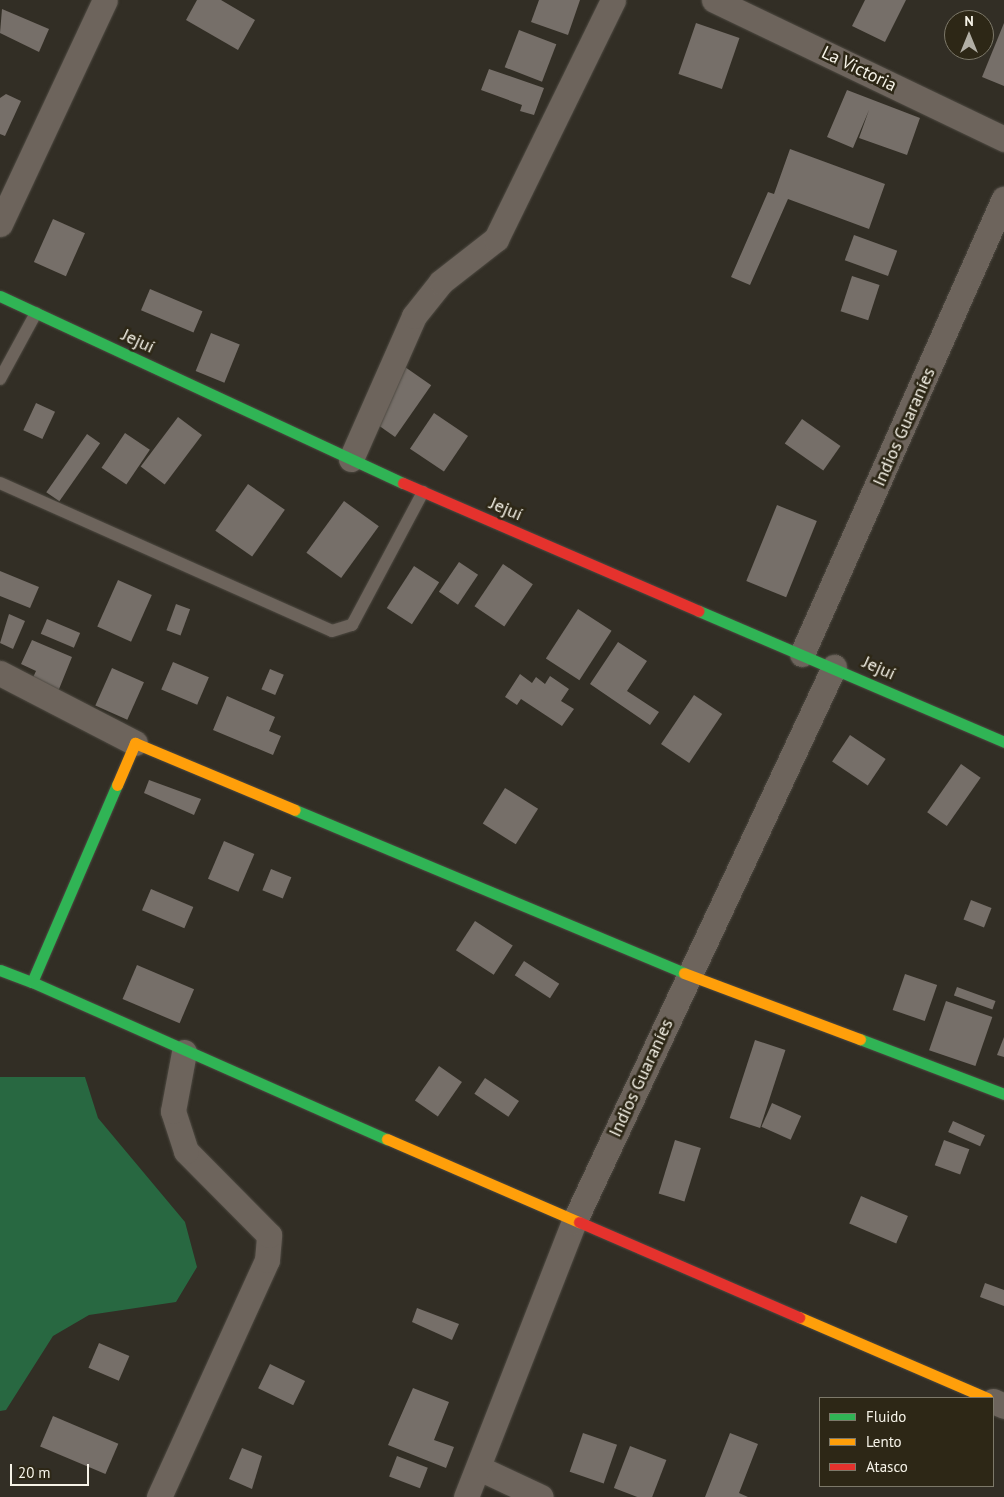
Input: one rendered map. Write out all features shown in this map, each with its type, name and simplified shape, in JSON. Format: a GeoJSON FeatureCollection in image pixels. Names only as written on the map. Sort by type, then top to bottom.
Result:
{"type":"FeatureCollection","features":[{"type":"Feature","properties":{"kind":"street"},"geometry":{"type":"LineString","coordinates":[[0,224],[105,0]]}},
{"type":"Feature","properties":{"kind":"street"},"geometry":{"type":"LineString","coordinates":[[351,459],[414,316],[441,282],[496,239],[613,0]]}},
{"type":"Feature","properties":{"kind":"street","name":"La Victoria"},"geometry":{"type":"LineString","coordinates":[[714,0],[1004,139]]}},
{"type":"Feature","properties":{"kind":"street","name":"Indios Guaraníes"},"geometry":{"type":"LineString","coordinates":[[802,654],[1004,199]]}},
{"type":"Feature","properties":{"kind":"street","name":"Jejuí"},"geometry":{"type":"LineString","coordinates":[[0,296],[423,492],[834,667],[1004,742]]}},
{"type":"Feature","properties":{"kind":"street","name":"Indios Guaraníes"},"geometry":{"type":"LineString","coordinates":[[466,1497],[574,1222],[834,667]]}},
{"type":"Feature","properties":{"kind":"street"},"geometry":{"type":"LineString","coordinates":[[0,673],[135,743],[690,975],[1004,1094]]}},
{"type":"Feature","properties":{"kind":"street"},"geometry":{"type":"LineString","coordinates":[[32,982],[135,743]]}},
{"type":"Feature","properties":{"kind":"street"},"geometry":{"type":"LineString","coordinates":[[0,970],[32,982],[184,1052],[574,1222],[985,1397]]}},
{"type":"Feature","properties":{"kind":"street"},"geometry":{"type":"LineString","coordinates":[[159,1497],[267,1260],[269,1235],[186,1151],[172,1111],[184,1052]]}},
{"type":"Feature","properties":{"kind":"street"},"geometry":{"type":"LineString","coordinates":[[479,1468],[541,1497]]}},
{"type":"Feature","properties":{"kind":"lane"},"geometry":{"type":"LineString","coordinates":[[0,379],[36,313]]}},
{"type":"Feature","properties":{"kind":"lane"},"geometry":{"type":"LineString","coordinates":[[0,483],[332,631],[352,625],[423,492]]}},
{"type":"Feature","properties":{"kind":"green space"},"geometry":{"type":"Polygon","coordinates":[[[0,1077],[85,1077],[98,1118],[185,1222],[197,1267],[176,1302],[89,1315],[53,1336],[6,1410],[0,1411],[0,1077]]]}},
{"type":"Feature","properties":{"kind":"building"},"geometry":{"type":"Polygon","coordinates":[[[197,0],[221,0],[255,20],[238,50],[186,20],[197,0]]]}},
{"type":"Feature","properties":{"kind":"building"},"geometry":{"type":"Polygon","coordinates":[[[539,0],[580,0],[568,35],[531,22],[539,0]]]}},
{"type":"Feature","properties":{"kind":"building"},"geometry":{"type":"Polygon","coordinates":[[[865,0],[906,0],[885,42],[852,26],[865,0]]]}},
{"type":"Feature","properties":{"kind":"building"},"geometry":{"type":"Polygon","coordinates":[[[2,9],[49,29],[39,52],[0,33],[2,9]]]}},
{"type":"Feature","properties":{"kind":"building"},"geometry":{"type":"Polygon","coordinates":[[[696,23],[739,38],[722,89],[678,74],[696,23]]]}},
{"type":"Feature","properties":{"kind":"building"},"geometry":{"type":"Polygon","coordinates":[[[1004,23],[1004,86],[982,77],[989,60],[994,60],[994,48],[1004,23]]]}},
{"type":"Feature","properties":{"kind":"building"},"geometry":{"type":"Polygon","coordinates":[[[519,30],[556,44],[542,82],[505,67],[519,30]]]}},
{"type":"Feature","properties":{"kind":"building"},"geometry":{"type":"Polygon","coordinates":[[[489,69],[544,88],[534,115],[520,111],[522,105],[481,90],[489,69]]]}},
{"type":"Feature","properties":{"kind":"building"},"geometry":{"type":"Polygon","coordinates":[[[847,90],[920,118],[907,155],[859,138],[869,110],[853,148],[827,137],[847,90]]]}},
{"type":"Feature","properties":{"kind":"building"},"geometry":{"type":"Polygon","coordinates":[[[6,94],[21,101],[5,136],[0,134],[0,98],[6,94]]]}},
{"type":"Feature","properties":{"kind":"building"},"geometry":{"type":"Polygon","coordinates":[[[790,149],[885,184],[869,229],[788,199],[750,285],[731,277],[768,192],[774,194],[790,149]]]}},
{"type":"Feature","properties":{"kind":"building"},"geometry":{"type":"Polygon","coordinates":[[[53,219],[85,233],[66,276],[34,262],[53,219]]]}},
{"type":"Feature","properties":{"kind":"building"},"geometry":{"type":"Polygon","coordinates":[[[854,235],[897,251],[888,276],[845,260],[854,235]]]}},
{"type":"Feature","properties":{"kind":"building"},"geometry":{"type":"Polygon","coordinates":[[[852,276],[880,285],[868,320],[841,311],[852,276]]]}},
{"type":"Feature","properties":{"kind":"building"},"geometry":{"type":"Polygon","coordinates":[[[150,289],[202,311],[193,332],[141,310],[150,289]]]}},
{"type":"Feature","properties":{"kind":"building"},"geometry":{"type":"Polygon","coordinates":[[[211,333],[240,345],[224,383],[196,371],[211,333]]]}},
{"type":"Feature","properties":{"kind":"building"},"geometry":{"type":"Polygon","coordinates":[[[405,367],[431,385],[395,437],[369,419],[405,367]]]}},
{"type":"Feature","properties":{"kind":"building"},"geometry":{"type":"Polygon","coordinates":[[[36,403],[55,412],[42,439],[23,430],[36,403]]]}},
{"type":"Feature","properties":{"kind":"building"},"geometry":{"type":"Polygon","coordinates":[[[434,413],[468,436],[444,472],[410,449],[434,413]]]}},
{"type":"Feature","properties":{"kind":"building"},"geometry":{"type":"Polygon","coordinates":[[[178,417],[202,435],[165,485],[141,467],[178,417]]]}},
{"type":"Feature","properties":{"kind":"building"},"geometry":{"type":"Polygon","coordinates":[[[802,419],[841,446],[823,471],[785,444],[802,419]]]}},
{"type":"Feature","properties":{"kind":"building"},"geometry":{"type":"Polygon","coordinates":[[[125,433],[150,450],[126,485],[102,468],[125,433]]]}},
{"type":"Feature","properties":{"kind":"building"},"geometry":{"type":"Polygon","coordinates":[[[87,434],[100,443],[59,501],[46,492],[87,434]]]}},
{"type":"Feature","properties":{"kind":"building"},"geometry":{"type":"Polygon","coordinates":[[[248,484],[285,510],[252,557],[215,531],[248,484]]]}},
{"type":"Feature","properties":{"kind":"building"},"geometry":{"type":"Polygon","coordinates":[[[344,501],[379,526],[341,578],[306,553],[344,501]]]}},
{"type":"Feature","properties":{"kind":"building"},"geometry":{"type":"Polygon","coordinates":[[[777,505],[817,521],[786,597],[746,581],[777,505]]]}},
{"type":"Feature","properties":{"kind":"building"},"geometry":{"type":"Polygon","coordinates":[[[459,562],[478,575],[458,605],[439,592],[459,562]]]}},
{"type":"Feature","properties":{"kind":"building"},"geometry":{"type":"Polygon","coordinates":[[[503,564],[533,584],[504,626],[474,606],[503,564]]]}},
{"type":"Feature","properties":{"kind":"building"},"geometry":{"type":"Polygon","coordinates":[[[414,566],[439,582],[412,624],[387,608],[414,566]]]}},
{"type":"Feature","properties":{"kind":"building"},"geometry":{"type":"Polygon","coordinates":[[[0,571],[39,587],[30,608],[0,596],[0,571]]]}},
{"type":"Feature","properties":{"kind":"building"},"geometry":{"type":"Polygon","coordinates":[[[118,580],[152,595],[131,642],[97,627],[118,580]]]}},
{"type":"Feature","properties":{"kind":"building"},"geometry":{"type":"Polygon","coordinates":[[[176,604],[190,609],[181,635],[166,630],[176,604]]]}},
{"type":"Feature","properties":{"kind":"building"},"geometry":{"type":"Polygon","coordinates":[[[578,609],[612,631],[579,680],[546,658],[578,609]]]}},
{"type":"Feature","properties":{"kind":"building"},"geometry":{"type":"Polygon","coordinates":[[[9,614],[25,621],[13,649],[0,643],[9,614]]]}},
{"type":"Feature","properties":{"kind":"building"},"geometry":{"type":"Polygon","coordinates":[[[47,619],[80,633],[74,648],[41,634],[47,619]]]}},
{"type":"Feature","properties":{"kind":"building"},"geometry":{"type":"Polygon","coordinates":[[[32,640],[72,657],[55,699],[29,686],[36,671],[21,664],[32,640]]]}},
{"type":"Feature","properties":{"kind":"building"},"geometry":{"type":"Polygon","coordinates":[[[618,642],[647,661],[627,691],[659,712],[650,725],[590,684],[618,642]]]}},
{"type":"Feature","properties":{"kind":"building"},"geometry":{"type":"Polygon","coordinates":[[[173,662],[209,677],[197,705],[161,690],[173,662]]]}},
{"type":"Feature","properties":{"kind":"building"},"geometry":{"type":"Polygon","coordinates":[[[112,668],[144,682],[127,720],[95,705],[112,668]]]}},
{"type":"Feature","properties":{"kind":"building"},"geometry":{"type":"Polygon","coordinates":[[[270,669],[284,675],[275,695],[261,689],[270,669]]]}},
{"type":"Feature","properties":{"kind":"building"},"geometry":{"type":"Polygon","coordinates":[[[520,674],[532,683],[536,677],[545,684],[550,676],[569,689],[561,701],[574,709],[562,726],[521,699],[517,705],[505,697],[520,674]]]}},
{"type":"Feature","properties":{"kind":"building"},"geometry":{"type":"Polygon","coordinates":[[[694,695],[722,714],[689,763],[661,744],[694,695]]]}},
{"type":"Feature","properties":{"kind":"building"},"geometry":{"type":"Polygon","coordinates":[[[227,696],[275,717],[269,731],[281,736],[273,755],[213,730],[227,696]]]}},
{"type":"Feature","properties":{"kind":"building"},"geometry":{"type":"Polygon","coordinates":[[[850,735],[886,759],[868,786],[832,762],[850,735]]]}},
{"type":"Feature","properties":{"kind":"building"},"geometry":{"type":"Polygon","coordinates":[[[961,764],[981,778],[947,826],[927,812],[961,764]]]}},
{"type":"Feature","properties":{"kind":"building"},"geometry":{"type":"Polygon","coordinates":[[[149,780],[201,799],[194,815],[144,793],[149,780]]]}},
{"type":"Feature","properties":{"kind":"building"},"geometry":{"type":"Polygon","coordinates":[[[505,788],[538,809],[516,844],[483,824],[505,788]]]}},
{"type":"Feature","properties":{"kind":"building"},"geometry":{"type":"Polygon","coordinates":[[[224,841],[254,854],[238,892],[208,879],[224,841]]]}},
{"type":"Feature","properties":{"kind":"building"},"geometry":{"type":"Polygon","coordinates":[[[271,869],[291,877],[283,899],[262,890],[271,869]]]}},
{"type":"Feature","properties":{"kind":"building"},"geometry":{"type":"Polygon","coordinates":[[[151,889],[193,907],[184,928],[142,910],[151,889]]]}},
{"type":"Feature","properties":{"kind":"building"},"geometry":{"type":"Polygon","coordinates":[[[971,900],[992,908],[984,927],[963,920],[971,900]]]}},
{"type":"Feature","properties":{"kind":"building"},"geometry":{"type":"Polygon","coordinates":[[[475,921],[513,946],[494,975],[456,950],[475,921]]]}},
{"type":"Feature","properties":{"kind":"building"},"geometry":{"type":"Polygon","coordinates":[[[524,961],[559,984],[550,998],[515,975],[524,961]]]}},
{"type":"Feature","properties":{"kind":"building"},"geometry":{"type":"Polygon","coordinates":[[[137,965],[194,989],[180,1023],[123,999],[137,965]]]}},
{"type":"Feature","properties":{"kind":"building"},"geometry":{"type":"Polygon","coordinates":[[[905,974],[937,985],[925,1021],[893,1010],[905,974]]]}},
{"type":"Feature","properties":{"kind":"building"},"geometry":{"type":"Polygon","coordinates":[[[957,987],[996,1001],[992,1009],[954,995],[957,987]]]}},
{"type":"Feature","properties":{"kind":"building"},"geometry":{"type":"Polygon","coordinates":[[[946,1001],[992,1017],[975,1066],[929,1050],[946,1001]]]}},
{"type":"Feature","properties":{"kind":"building"},"geometry":{"type":"Polygon","coordinates":[[[1004,1037],[1004,1057],[997,1055],[1004,1037]]]}},
{"type":"Feature","properties":{"kind":"building"},"geometry":{"type":"Polygon","coordinates":[[[755,1040],[785,1050],[760,1128],[730,1118],[755,1040]]]}},
{"type":"Feature","properties":{"kind":"building"},"geometry":{"type":"Polygon","coordinates":[[[439,1066],[462,1082],[438,1116],[415,1100],[439,1066]]]}},
{"type":"Feature","properties":{"kind":"building"},"geometry":{"type":"Polygon","coordinates":[[[485,1078],[519,1101],[508,1117],[474,1094],[485,1078]]]}},
{"type":"Feature","properties":{"kind":"building"},"geometry":{"type":"Polygon","coordinates":[[[772,1103],[801,1116],[791,1140],[761,1127],[772,1103]]]}},
{"type":"Feature","properties":{"kind":"building"},"geometry":{"type":"Polygon","coordinates":[[[953,1121],[985,1135],[980,1146],[948,1132],[953,1121]]]}},
{"type":"Feature","properties":{"kind":"building"},"geometry":{"type":"Polygon","coordinates":[[[675,1140],[701,1148],[684,1201],[659,1194],[675,1140]]]}},
{"type":"Feature","properties":{"kind":"building"},"geometry":{"type":"Polygon","coordinates":[[[944,1140],[969,1149],[960,1175],[935,1165],[944,1140]]]}},
{"type":"Feature","properties":{"kind":"building"},"geometry":{"type":"Polygon","coordinates":[[[861,1196],[908,1216],[896,1244],[849,1224],[861,1196]]]}},
{"type":"Feature","properties":{"kind":"building"},"geometry":{"type":"Polygon","coordinates":[[[985,1283],[1004,1290],[1004,1306],[980,1297],[985,1283]]]}},
{"type":"Feature","properties":{"kind":"building"},"geometry":{"type":"Polygon","coordinates":[[[417,1308],[459,1324],[452,1340],[412,1322],[417,1308]]]}},
{"type":"Feature","properties":{"kind":"building"},"geometry":{"type":"Polygon","coordinates":[[[99,1343],[129,1356],[119,1381],[88,1368],[99,1343]]]}},
{"type":"Feature","properties":{"kind":"building"},"geometry":{"type":"Polygon","coordinates":[[[270,1364],[305,1381],[293,1405],[258,1388],[270,1364]]]}},
{"type":"Feature","properties":{"kind":"building"},"geometry":{"type":"Polygon","coordinates":[[[413,1388],[449,1402],[434,1440],[454,1447],[446,1468],[388,1445],[413,1388]]]}},
{"type":"Feature","properties":{"kind":"building"},"geometry":{"type":"Polygon","coordinates":[[[53,1416],[118,1444],[105,1474],[40,1446],[53,1416]]]}},
{"type":"Feature","properties":{"kind":"building"},"geometry":{"type":"Polygon","coordinates":[[[583,1433],[617,1445],[604,1483],[570,1472],[583,1433]]]}},
{"type":"Feature","properties":{"kind":"building"},"geometry":{"type":"Polygon","coordinates":[[[730,1433],[758,1444],[739,1493],[748,1497],[705,1497],[730,1433]]]}},
{"type":"Feature","properties":{"kind":"building"},"geometry":{"type":"Polygon","coordinates":[[[630,1446],[666,1460],[652,1497],[637,1497],[614,1488],[630,1446]]]}},
{"type":"Feature","properties":{"kind":"building"},"geometry":{"type":"Polygon","coordinates":[[[242,1448],[262,1456],[252,1489],[229,1479],[242,1448]]]}},
{"type":"Feature","properties":{"kind":"building"},"geometry":{"type":"Polygon","coordinates":[[[397,1456],[428,1468],[420,1488],[389,1477],[397,1456]]]}},
{"type":"Feature","properties":{"kind":"traffic: fast"},"geometry":{"type":"LineString","coordinates":[[0,296],[403,483]]}},
{"type":"Feature","properties":{"kind":"traffic: fast"},"geometry":{"type":"LineString","coordinates":[[699,611],[1004,742]]}},
{"type":"Feature","properties":{"kind":"traffic: fast"},"geometry":{"type":"LineString","coordinates":[[0,970],[32,982],[117,785]]}},
{"type":"Feature","properties":{"kind":"traffic: fast"},"geometry":{"type":"LineString","coordinates":[[295,810],[684,973]]}},
{"type":"Feature","properties":{"kind":"traffic: fast"},"geometry":{"type":"LineString","coordinates":[[32,982],[387,1139]]}},
{"type":"Feature","properties":{"kind":"traffic: fast"},"geometry":{"type":"LineString","coordinates":[[860,1039],[1004,1094]]}},
{"type":"Feature","properties":{"kind":"traffic: slow"},"geometry":{"type":"LineString","coordinates":[[117,785],[135,743],[295,810]]}},
{"type":"Feature","properties":{"kind":"traffic: slow"},"geometry":{"type":"LineString","coordinates":[[684,973],[860,1039]]}},
{"type":"Feature","properties":{"kind":"traffic: slow"},"geometry":{"type":"LineString","coordinates":[[387,1139],[579,1222]]}},
{"type":"Feature","properties":{"kind":"traffic: slow"},"geometry":{"type":"LineString","coordinates":[[799,1317],[985,1397]]}},
{"type":"Feature","properties":{"kind":"traffic: jam"},"geometry":{"type":"LineString","coordinates":[[403,483],[699,611]]}},
{"type":"Feature","properties":{"kind":"traffic: jam"},"geometry":{"type":"LineString","coordinates":[[579,1222],[799,1317]]}}]}
